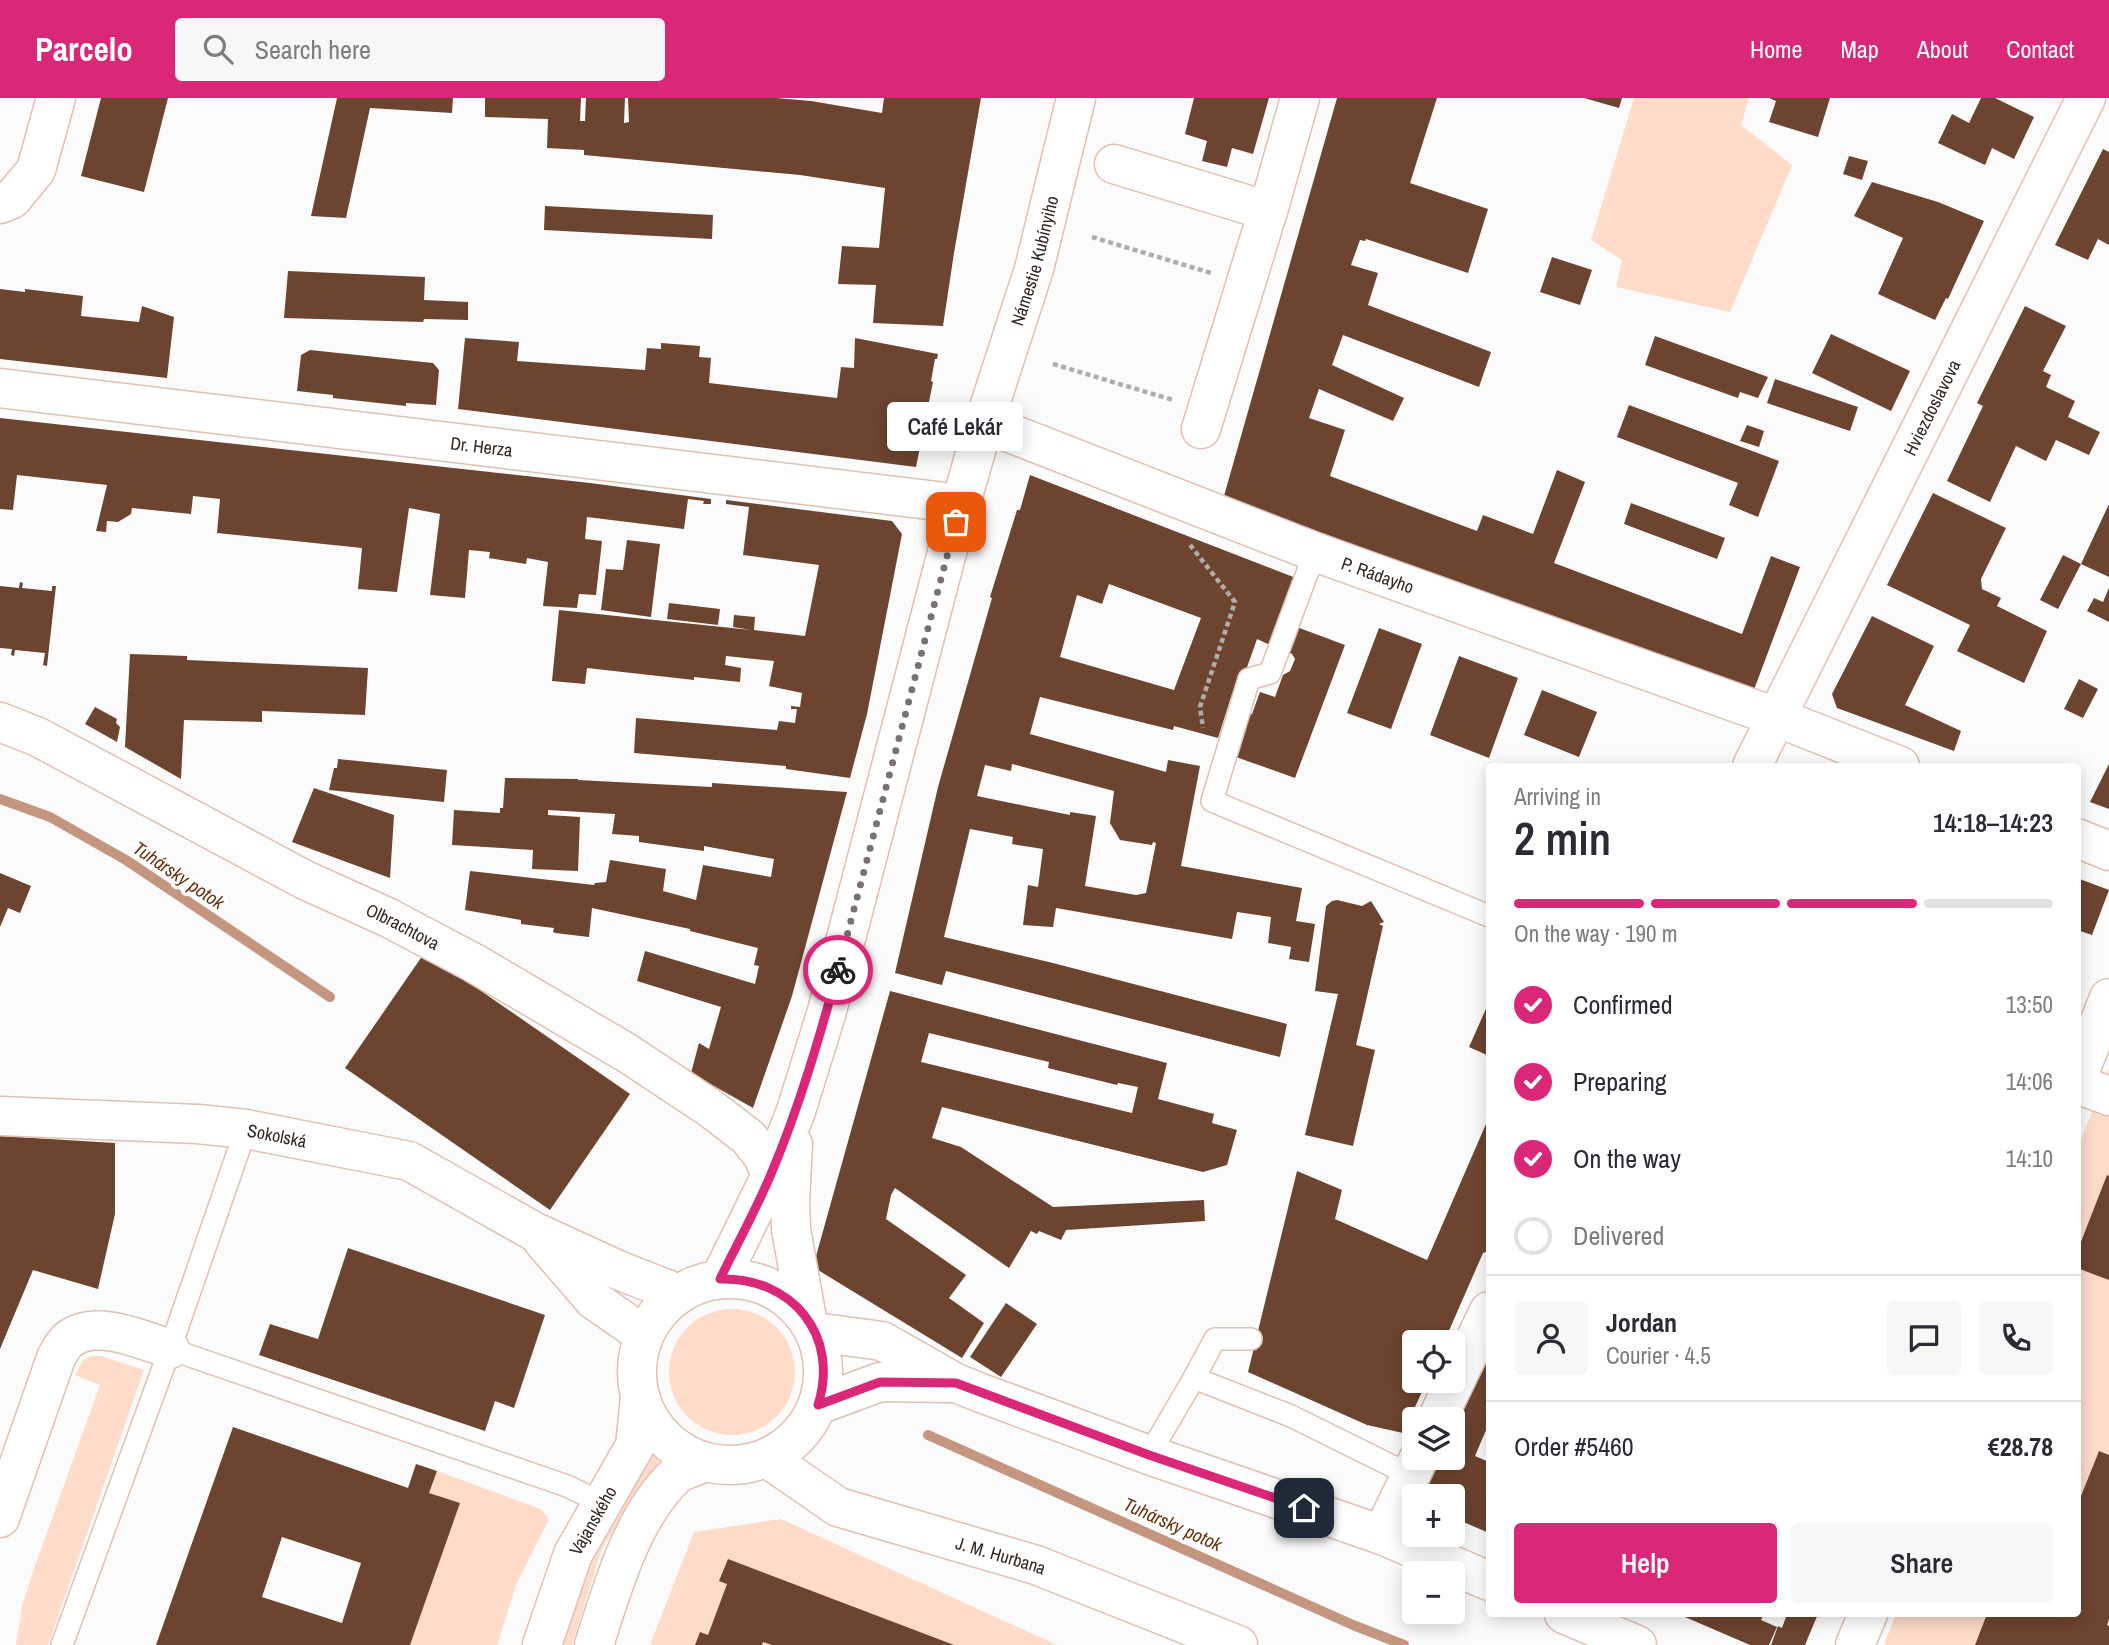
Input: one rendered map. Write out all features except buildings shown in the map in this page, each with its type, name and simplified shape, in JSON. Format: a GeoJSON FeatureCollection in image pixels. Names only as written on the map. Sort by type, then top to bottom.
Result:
{"type":"FeatureCollection","features":[{"type":"Feature","properties":{"kind":"street"},"geometry":{"type":"LineString","coordinates":[[0,204],[12,199],[36,170],[55,98]]}},
{"type":"Feature","properties":{"kind":"street","name":"Námestie Kubínyiho"},"geometry":{"type":"LineString","coordinates":[[984,423],[1034,269],[1076,98]]}},
{"type":"Feature","properties":{"kind":"street"},"geometry":{"type":"LineString","coordinates":[[1204,420],[1300,98]]}},
{"type":"Feature","properties":{"kind":"street","name":"Hviezdoslavova"},"geometry":{"type":"LineString","coordinates":[[1776,717],[2086,98]]}},
{"type":"Feature","properties":{"kind":"street"},"geometry":{"type":"LineString","coordinates":[[1114,164],[1268,211]]}},
{"type":"Feature","properties":{"kind":"street","name":"Dr. Herza"},"geometry":{"type":"LineString","coordinates":[[0,388],[962,503]]}},
{"type":"Feature","properties":{"kind":"street","name":"Vajanského"},"geometry":{"type":"LineString","coordinates":[[720,1279],[771,1175],[796,1111],[827,1012],[984,423]]}},
{"type":"Feature","properties":{"kind":"street","name":"P. Rádayho"},"geometry":{"type":"LineString","coordinates":[[984,423],[1315,552],[1776,717],[1892,763]]}},
{"type":"Feature","properties":{"kind":"street"},"geometry":{"type":"LineString","coordinates":[[1753,763],[1776,717]]}},
{"type":"Feature","properties":{"kind":"street","name":"Olbrachtova"},"geometry":{"type":"LineString","coordinates":[[0,722],[38,737],[305,880],[389,918],[474,963],[627,1053],[710,1108],[748,1137],[763,1156],[771,1175]]}},
{"type":"Feature","properties":{"kind":"street"},"geometry":{"type":"LineString","coordinates":[[2081,840],[2109,851]]}},
{"type":"Feature","properties":{"kind":"street"},"geometry":{"type":"LineString","coordinates":[[2081,1068],[2109,998]]}},
{"type":"Feature","properties":{"kind":"street"},"geometry":{"type":"LineString","coordinates":[[2081,1085],[2109,1096]]}},
{"type":"Feature","properties":{"kind":"street","name":"Vajanského"},"geometry":{"type":"LineString","coordinates":[[640,1397],[654,1426],[665,1439],[677,1449],[706,1462],[747,1464],[767,1458],[798,1437],[809,1422],[818,1405],[823,1384],[823,1363],[811,1326],[790,1229],[796,1111]]}},
{"type":"Feature","properties":{"kind":"street","name":"Sokolská"},"geometry":{"type":"LineString","coordinates":[[0,1115],[198,1124],[246,1129],[409,1161],[535,1232],[618,1270],[680,1294]]}},
{"type":"Feature","properties":{"kind":"street","name":"Sokolská"},"geometry":{"type":"LineString","coordinates":[[535,1232],[594,1300],[645,1335]]}},
{"type":"Feature","properties":{"kind":"street","name":"Vajanského"},"geometry":{"type":"LineString","coordinates":[[542,1645],[573,1554],[635,1446],[640,1397],[637,1373],[640,1347],[654,1320],[666,1305],[699,1284],[720,1279],[736,1279],[769,1287],[783,1295],[811,1326]]}},
{"type":"Feature","properties":{"kind":"street"},"geometry":{"type":"LineString","coordinates":[[1443,1407],[1486,1317]]}},
{"type":"Feature","properties":{"kind":"street"},"geometry":{"type":"LineString","coordinates":[[811,1326],[882,1341],[956,1383],[1149,1455],[1382,1535],[1486,1580]]}},
{"type":"Feature","properties":{"kind":"street"},"geometry":{"type":"LineString","coordinates":[[0,1518],[56,1358],[69,1339],[79,1334],[112,1330],[170,1349]]}},
{"type":"Feature","properties":{"kind":"street"},"geometry":{"type":"LineString","coordinates":[[818,1405],[880,1382],[956,1383]]}},
{"type":"Feature","properties":{"kind":"street","name":"J. M. Hurbana"},"geometry":{"type":"LineString","coordinates":[[767,1458],[838,1507],[1036,1565],[1238,1645]]}},
{"type":"Feature","properties":{"kind":"street"},"geometry":{"type":"LineString","coordinates":[[594,1645],[621,1561],[653,1503],[678,1474],[706,1462]]}},
{"type":"Feature","properties":{"kind":"street"},"geometry":{"type":"LineString","coordinates":[[1382,1535],[1412,1470]]}},
{"type":"Feature","properties":{"kind":"street"},"geometry":{"type":"LineString","coordinates":[[1571,1617],[1637,1645]]}},
{"type":"Feature","properties":{"kind":"street"},"geometry":{"type":"LineString","coordinates":[[1856,1645],[1867,1617]]}},
{"type":"Feature","properties":{"kind":"lane"},"geometry":{"type":"LineString","coordinates":[[1315,552],[1270,673],[1249,679],[1212,801],[1486,915]]}},
{"type":"Feature","properties":{"kind":"lane"},"geometry":{"type":"LineString","coordinates":[[62,1645],[170,1349],[246,1129]]}},
{"type":"Feature","properties":{"kind":"lane"},"geometry":{"type":"LineString","coordinates":[[1149,1455],[1215,1339],[1251,1339]]}},
{"type":"Feature","properties":{"kind":"lane"},"geometry":{"type":"LineString","coordinates":[[170,1349],[567,1486],[602,1503]]}},
{"type":"Feature","properties":{"kind":"lane"},"geometry":{"type":"LineString","coordinates":[[1194,1378],[1402,1461]]}},
{"type":"Feature","properties":{"kind":"path"},"geometry":{"type":"LineString","coordinates":[[1092,237],[1245,284]]}},
{"type":"Feature","properties":{"kind":"path"},"geometry":{"type":"LineString","coordinates":[[1053,364],[1204,420]]}},
{"type":"Feature","properties":{"kind":"path"},"geometry":{"type":"LineString","coordinates":[[1188,542],[1235,601],[1200,707],[1203,734]]}},
{"type":"Feature","properties":{"kind":"shaded area"},"geometry":{"type":"Polygon","coordinates":[[[1634,98],[1749,98],[1741,125],[1792,165],[1730,312],[1616,287],[1622,260],[1591,240],[1634,98]]]}},
{"type":"Feature","properties":{"kind":"shaded area"},"geometry":{"type":"Polygon","coordinates":[[[2109,1069],[2109,1645],[1884,1645],[1895,1617],[2081,1617],[2081,1140],[2109,1069]]]}},
{"type":"Feature","properties":{"kind":"shaded area"},"geometry":{"type":"Polygon","coordinates":[[[732,1309],[756,1314],[776,1328],[790,1348],[795,1372],[790,1396],[776,1416],[756,1430],[732,1435],[708,1430],[688,1416],[674,1396],[669,1372],[674,1348],[688,1328],[708,1314],[732,1309]]]}},
{"type":"Feature","properties":{"kind":"shaded area"},"geometry":{"type":"Polygon","coordinates":[[[91,1356],[101,1356],[144,1370],[48,1645],[16,1645],[22,1606],[100,1385],[75,1375],[83,1360],[91,1356]]]}},
{"type":"Feature","properties":{"kind":"shaded area"},"geometry":{"type":"Polygon","coordinates":[[[658,1445],[665,1456],[634,1495],[601,1551],[572,1645],[560,1645],[591,1547],[625,1488],[658,1445]]]}},
{"type":"Feature","properties":{"kind":"shaded area"},"geometry":{"type":"Polygon","coordinates":[[[437,1471],[541,1509],[547,1516],[548,1521],[516,1585],[497,1645],[410,1645],[459,1503],[428,1493],[437,1471]]]}},
{"type":"Feature","properties":{"kind":"shaded area"},"geometry":{"type":"Polygon","coordinates":[[[781,1519],[1057,1645],[650,1645],[694,1532],[781,1519]]]}},
{"type":"Feature","properties":{"kind":"waterway","name":"Tuhársky potok"},"geometry":{"type":"LineString","coordinates":[[0,799],[50,817],[126,860],[330,997]]}},
{"type":"Feature","properties":{"kind":"waterway","name":"Tuhársky potok"},"geometry":{"type":"LineString","coordinates":[[928,1435],[1353,1625],[1404,1645]]}},
{"type":"Feature","properties":{"kind":"way so far"},"geometry":{"type":"LineString","coordinates":[[838,970],[956,522]]}},
{"type":"Feature","properties":{"kind":"place","name":"Café Lekár"},"geometry":{"type":"Point","coordinates":[956,522]}},
{"type":"Feature","properties":{"kind":"route"},"geometry":{"type":"LineString","coordinates":[[838,970],[796,1111],[771,1175],[720,1279],[736,1279],[769,1287],[783,1295],[807,1319],[822,1353],[823,1384],[818,1405],[880,1382],[956,1383],[1149,1455],[1304,1508]]}}]}
